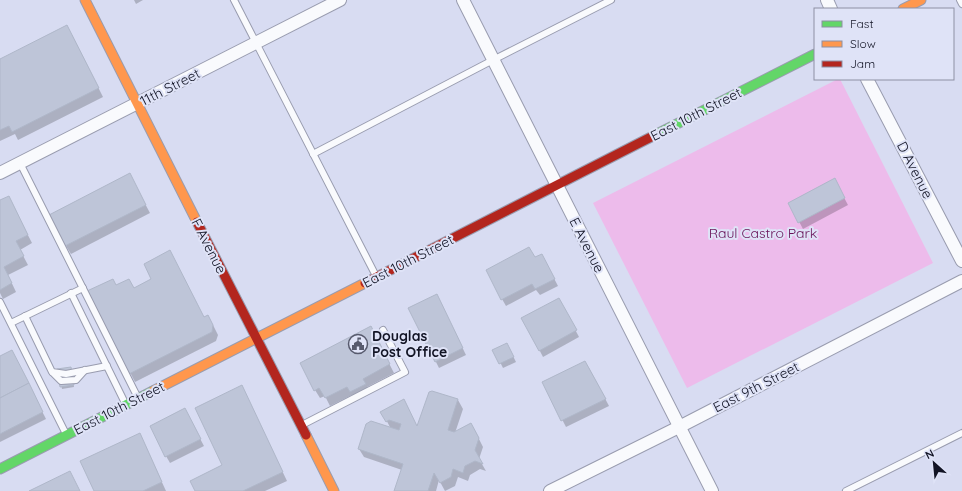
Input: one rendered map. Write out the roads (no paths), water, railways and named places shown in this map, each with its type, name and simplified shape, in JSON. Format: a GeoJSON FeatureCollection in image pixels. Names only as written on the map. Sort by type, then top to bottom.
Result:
{"type":"FeatureCollection","features":[{"type":"Feature","properties":{"kind":"main road","name":"F Avenue"},"geometry":{"type":"LineString","coordinates":[[85,0],[334,491]]}},
{"type":"Feature","properties":{"kind":"main road"},"geometry":{"type":"LineString","coordinates":[[905,8],[921,0]]}},
{"type":"Feature","properties":{"kind":"main road","name":"East 10th Street"},"geometry":{"type":"LineString","coordinates":[[0,469],[814,55]]}},
{"type":"Feature","properties":{"kind":"street","name":"11th Street"},"geometry":{"type":"LineString","coordinates":[[0,173],[340,0]]}},
{"type":"Feature","properties":{"kind":"street","name":"E Avenue"},"geometry":{"type":"LineString","coordinates":[[463,0],[712,491]]}},
{"type":"Feature","properties":{"kind":"street","name":"D Avenue"},"geometry":{"type":"LineString","coordinates":[[868,80],[962,261]]}},
{"type":"Feature","properties":{"kind":"street","name":"East 9th Street"},"geometry":{"type":"LineString","coordinates":[[550,491],[679,427],[962,281]]}},
{"type":"Feature","properties":{"kind":"lane"},"geometry":{"type":"LineString","coordinates":[[234,0],[376,277]]}},
{"type":"Feature","properties":{"kind":"lane"},"geometry":{"type":"LineString","coordinates":[[313,154],[611,0]]}},
{"type":"Feature","properties":{"kind":"lane"},"geometry":{"type":"LineString","coordinates":[[960,0],[962,4]]}},
{"type":"Feature","properties":{"kind":"lane"},"geometry":{"type":"LineString","coordinates":[[20,163],[138,398]]}},
{"type":"Feature","properties":{"kind":"lane"},"geometry":{"type":"LineString","coordinates":[[11,323],[83,288]]}},
{"type":"Feature","properties":{"kind":"lane"},"geometry":{"type":"LineString","coordinates":[[71,293],[126,405]]}},
{"type":"Feature","properties":{"kind":"lane"},"geometry":{"type":"LineString","coordinates":[[0,302],[67,435]]}},
{"type":"Feature","properties":{"kind":"lane"},"geometry":{"type":"LineString","coordinates":[[25,316],[52,372],[66,374],[107,366]]}},
{"type":"Feature","properties":{"kind":"lane"},"geometry":{"type":"LineString","coordinates":[[301,426],[405,372],[384,330]]}},
{"type":"Feature","properties":{"kind":"lane"},"geometry":{"type":"LineString","coordinates":[[846,491],[962,433]]}},
{"type":"Feature","properties":{"kind":"place","name":"Douglas Post Office"},"geometry":{"type":"Point","coordinates":[358,344]}},
{"type":"Feature","properties":{"kind":"park label","name":"Raul Castro Park"},"geometry":{"type":"Point","coordinates":[763,233]}}]}
